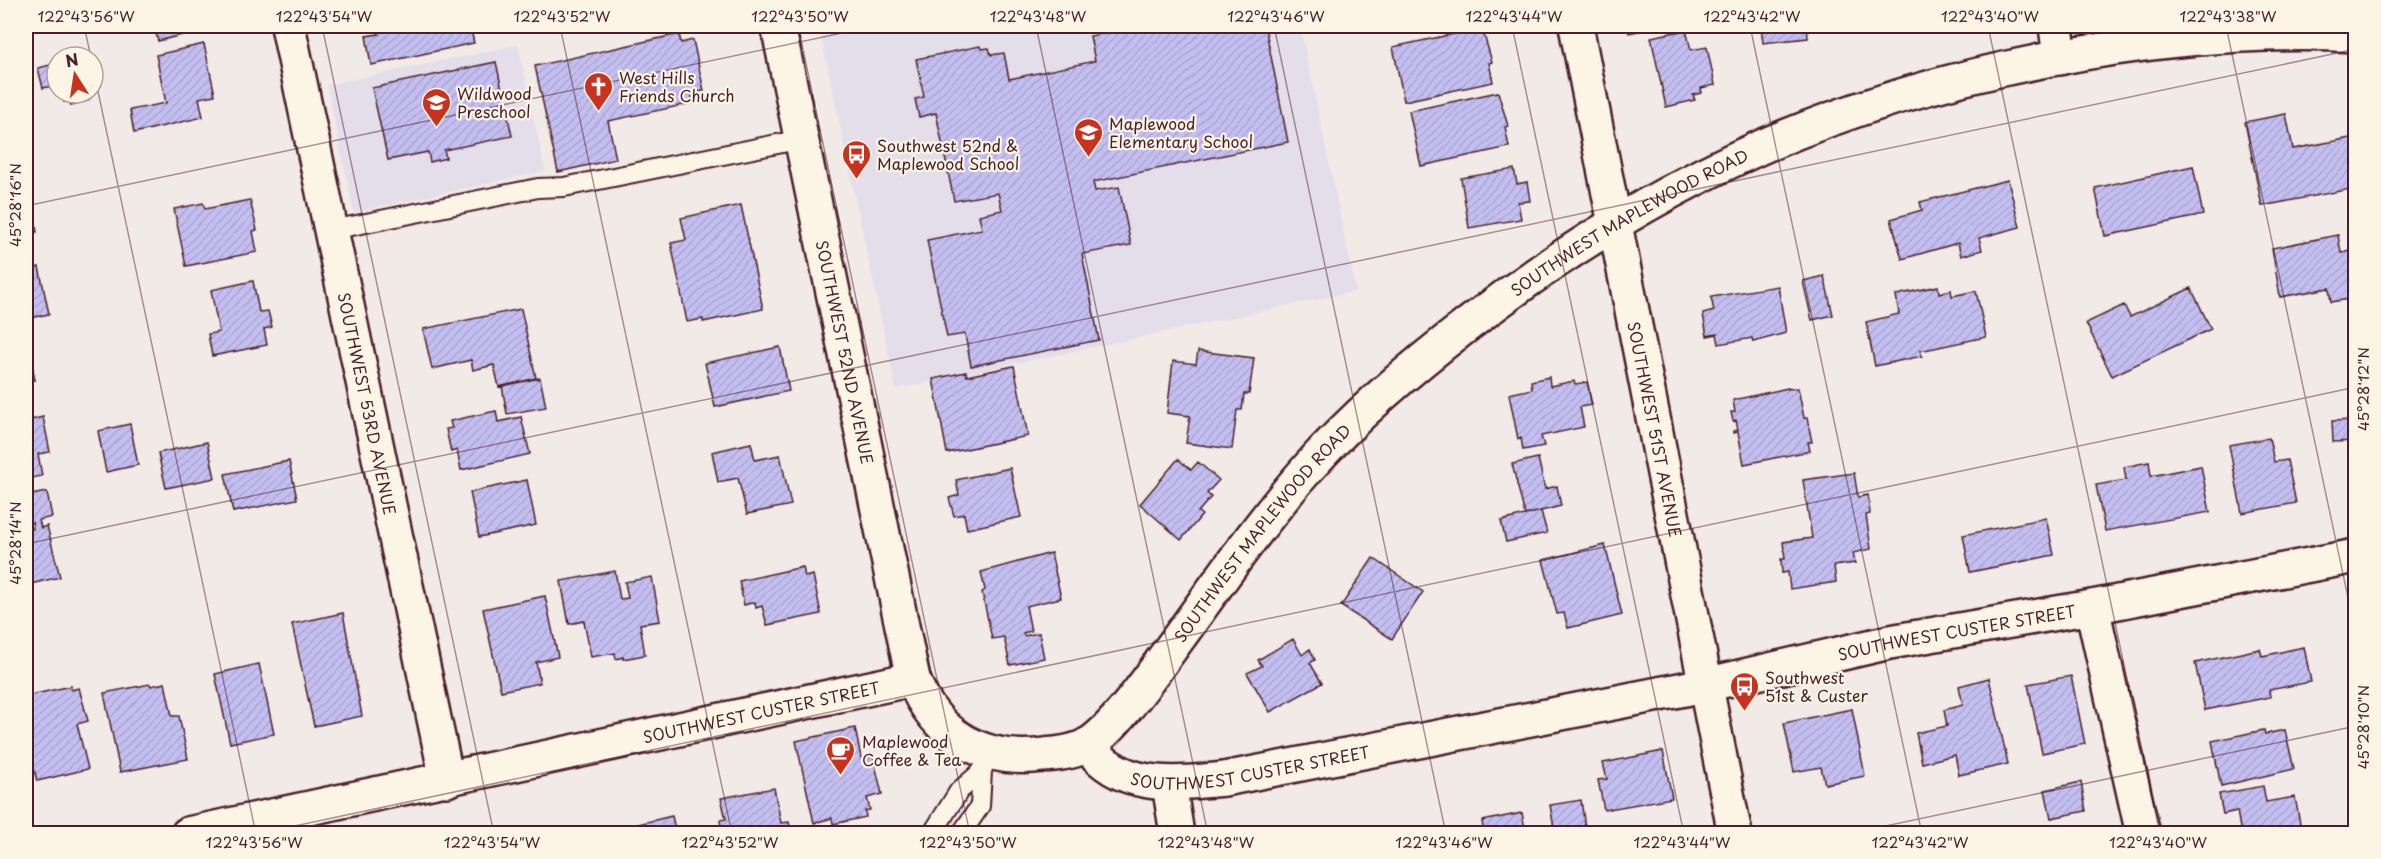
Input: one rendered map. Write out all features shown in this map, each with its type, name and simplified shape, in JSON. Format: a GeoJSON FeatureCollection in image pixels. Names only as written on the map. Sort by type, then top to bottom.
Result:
{"type":"FeatureCollection","features":[{"type":"Feature","properties":{"kind":"street","name":"SOUTHWEST 53RD AVENUE"},"geometry":{"type":"LineString","coordinates":[[288,26],[447,780]]}},
{"type":"Feature","properties":{"kind":"street","name":"SOUTHWEST 52ND AVENUE"},"geometry":{"type":"LineString","coordinates":[[778,26],[913,679]]}},
{"type":"Feature","properties":{"kind":"street","name":"SOUTHWEST 51ST AVENUE"},"geometry":{"type":"LineString","coordinates":[[1576,26],[1735,834]]}},
{"type":"Feature","properties":{"kind":"street"},"geometry":{"type":"LineString","coordinates":[[2056,26],[2060,58]]}},
{"type":"Feature","properties":{"kind":"street","name":"SOUTHWEST MAPLEWOOD ROAD"},"geometry":{"type":"LineString","coordinates":[[1087,745],[1127,706],[1279,503],[1341,433],[1399,380],[1484,312],[1616,224],[1725,164],[1796,134],[1921,91],[1990,73],[2060,58],[2177,41],[2236,35],[2355,34]]}},
{"type":"Feature","properties":{"kind":"street","name":"SOUTHWEST CUSTER STREET"},"geometry":{"type":"LineString","coordinates":[[1087,745],[1104,765],[1122,774],[1169,784],[1224,779],[1705,685],[1890,642],[2092,607],[2355,556]]}},
{"type":"Feature","properties":{"kind":"street"},"geometry":{"type":"LineString","coordinates":[[2092,607],[2143,834]]}},
{"type":"Feature","properties":{"kind":"street"},"geometry":{"type":"LineString","coordinates":[[913,679],[934,718],[986,761],[1001,754],[1039,756],[1087,745]]}},
{"type":"Feature","properties":{"kind":"street","name":"SOUTHWEST CUSTER STREET"},"geometry":{"type":"LineString","coordinates":[[188,834],[913,679]]}},
{"type":"Feature","properties":{"kind":"street"},"geometry":{"type":"LineString","coordinates":[[1169,784],[1177,834]]}},
{"type":"Feature","properties":{"kind":"lane"},"geometry":{"type":"LineString","coordinates":[[332,230],[538,188],[564,187],[802,139]]}},
{"type":"Feature","properties":{"kind":"lane"},"geometry":{"type":"LineString","coordinates":[[932,834],[959,791],[986,761]]}},
{"type":"Feature","properties":{"kind":"lane"},"geometry":{"type":"LineString","coordinates":[[961,834],[980,806],[986,761]]}},
{"type":"Feature","properties":{"kind":"shaded area","name":"Maplewood Elementary School"},"geometry":{"type":"Polygon","coordinates":[[[819,26],[1300,26],[1356,291],[896,389],[819,26]]]}},
{"type":"Feature","properties":{"kind":"shaded area","name":"Wildwood Preschool"},"geometry":{"type":"Polygon","coordinates":[[[518,45],[545,171],[354,212],[327,85],[518,45]]]}},
{"type":"Feature","properties":{"kind":"building"},"geometry":{"type":"Polygon","coordinates":[[[154,26],[196,26],[198,31],[158,41],[154,26]]]}},
{"type":"Feature","properties":{"kind":"building"},"geometry":{"type":"Polygon","coordinates":[[[378,26],[470,26],[474,43],[371,65],[366,36],[379,34],[378,26]]]}},
{"type":"Feature","properties":{"kind":"building"},"geometry":{"type":"Polygon","coordinates":[[[556,26],[582,26],[557,30],[556,26]]]}},
{"type":"Feature","properties":{"kind":"building"},"geometry":{"type":"Polygon","coordinates":[[[1141,26],[1265,26],[1288,142],[1093,182],[1095,191],[1119,187],[1131,245],[1082,254],[1099,340],[971,366],[965,334],[947,337],[927,240],[982,229],[979,215],[1002,210],[998,193],[954,201],[936,113],[919,117],[915,99],[924,97],[916,59],[980,46],[981,49],[989,48],[991,55],[1004,53],[1009,79],[1095,61],[1090,36],[1141,26]]]}},
{"type":"Feature","properties":{"kind":"building"},"geometry":{"type":"Polygon","coordinates":[[[1627,26],[1664,26],[1629,33],[1627,26]]]}},
{"type":"Feature","properties":{"kind":"building"},"geometry":{"type":"Polygon","coordinates":[[[1761,26],[1807,26],[1808,38],[1763,43],[1761,26]]]}},
{"type":"Feature","properties":{"kind":"building"},"geometry":{"type":"Polygon","coordinates":[[[1482,28],[1492,62],[1489,63],[1493,82],[1404,101],[1393,47],[1482,28]]]}},
{"type":"Feature","properties":{"kind":"building"},"geometry":{"type":"Polygon","coordinates":[[[1686,30],[1691,50],[1707,47],[1715,85],[1701,88],[1702,93],[1693,95],[1695,100],[1666,107],[1651,37],[1686,30]]]}},
{"type":"Feature","properties":{"kind":"building","name":"West Hills Friends Church"},"geometry":{"type":"Polygon","coordinates":[[[679,34],[681,43],[693,40],[704,91],[691,93],[693,103],[608,121],[616,159],[558,172],[535,66],[679,34]]]}},
{"type":"Feature","properties":{"kind":"building"},"geometry":{"type":"Polygon","coordinates":[[[204,44],[215,95],[199,98],[203,117],[134,133],[130,110],[166,103],[156,55],[204,44]]]}},
{"type":"Feature","properties":{"kind":"building"},"geometry":{"type":"Polygon","coordinates":[[[496,62],[512,136],[444,150],[446,158],[430,162],[428,152],[388,160],[372,88],[496,62]]]}},
{"type":"Feature","properties":{"kind":"building"},"geometry":{"type":"Polygon","coordinates":[[[45,66],[45,88],[43,88],[38,68],[45,66]]]}},
{"type":"Feature","properties":{"kind":"building"},"geometry":{"type":"Polygon","coordinates":[[[1498,92],[1508,126],[1505,127],[1509,147],[1421,166],[1409,111],[1498,92]]]}},
{"type":"Feature","properties":{"kind":"building"},"geometry":{"type":"Polygon","coordinates":[[[2286,114],[2293,149],[2356,137],[2356,188],[2262,206],[2245,122],[2286,114]]]}},
{"type":"Feature","properties":{"kind":"building"},"geometry":{"type":"Polygon","coordinates":[[[2193,166],[2203,215],[2105,236],[2095,188],[2193,166]]]}},
{"type":"Feature","properties":{"kind":"building"},"geometry":{"type":"Polygon","coordinates":[[[1514,169],[1517,184],[1527,182],[1530,201],[1518,202],[1521,219],[1469,228],[1461,178],[1514,169]]]}},
{"type":"Feature","properties":{"kind":"building"},"geometry":{"type":"Polygon","coordinates":[[[26,177],[37,232],[26,235],[26,177]]]}},
{"type":"Feature","properties":{"kind":"building"},"geometry":{"type":"Polygon","coordinates":[[[2008,180],[2020,227],[1979,238],[1982,250],[1961,256],[1958,243],[1902,259],[1891,219],[1922,210],[1920,202],[2008,180]]]}},
{"type":"Feature","properties":{"kind":"building"},"geometry":{"type":"Polygon","coordinates":[[[250,200],[257,230],[253,231],[257,252],[186,266],[174,209],[203,203],[205,209],[250,200]]]}},
{"type":"Feature","properties":{"kind":"building"},"geometry":{"type":"Polygon","coordinates":[[[741,205],[763,309],[703,322],[703,319],[687,322],[671,243],[686,240],[681,218],[741,205]]]}},
{"type":"Feature","properties":{"kind":"building"},"geometry":{"type":"Polygon","coordinates":[[[2338,235],[2341,253],[2356,250],[2356,298],[2331,302],[2329,288],[2280,297],[2272,248],[2338,235]]]}},
{"type":"Feature","properties":{"kind":"building"},"geometry":{"type":"Polygon","coordinates":[[[39,267],[49,314],[26,319],[26,270],[39,267]]]}},
{"type":"Feature","properties":{"kind":"building"},"geometry":{"type":"Polygon","coordinates":[[[1824,276],[1833,315],[1812,320],[1803,281],[1824,276]]]}},
{"type":"Feature","properties":{"kind":"building"},"geometry":{"type":"Polygon","coordinates":[[[253,281],[259,312],[268,311],[272,327],[264,329],[267,345],[212,356],[208,334],[219,332],[211,290],[253,281]]]}},
{"type":"Feature","properties":{"kind":"building"},"geometry":{"type":"Polygon","coordinates":[[[1778,286],[1786,333],[1753,342],[1752,338],[1719,344],[1717,334],[1707,336],[1703,314],[1714,311],[1711,297],[1778,286]]]}},
{"type":"Feature","properties":{"kind":"building"},"geometry":{"type":"Polygon","coordinates":[[[1938,286],[1939,293],[1951,290],[1952,296],[1976,291],[1986,337],[1920,351],[1922,356],[1875,366],[1866,322],[1899,314],[1896,295],[1938,286]]]}},
{"type":"Feature","properties":{"kind":"building"},"geometry":{"type":"Polygon","coordinates":[[[2191,288],[2211,329],[2112,376],[2086,323],[2124,305],[2130,317],[2191,288]]]}},
{"type":"Feature","properties":{"kind":"building"},"geometry":{"type":"Polygon","coordinates":[[[521,309],[536,378],[499,387],[494,365],[473,370],[471,360],[432,369],[423,329],[521,309]]]}},
{"type":"Feature","properties":{"kind":"building"},"geometry":{"type":"Polygon","coordinates":[[[26,332],[35,380],[27,381],[28,392],[26,393],[26,332]]]}},
{"type":"Feature","properties":{"kind":"building"},"geometry":{"type":"Polygon","coordinates":[[[780,347],[789,391],[715,407],[705,363],[780,347]]]}},
{"type":"Feature","properties":{"kind":"building"},"geometry":{"type":"Polygon","coordinates":[[[1198,351],[1254,358],[1249,394],[1244,394],[1242,410],[1237,410],[1232,449],[1186,443],[1190,416],[1167,413],[1173,361],[1196,364],[1198,351]]]}},
{"type":"Feature","properties":{"kind":"building"},"geometry":{"type":"Polygon","coordinates":[[[1014,366],[1028,436],[947,453],[933,379],[966,372],[967,376],[1014,366]]]}},
{"type":"Feature","properties":{"kind":"building"},"geometry":{"type":"Polygon","coordinates":[[[1549,377],[1550,386],[1574,381],[1575,384],[1587,382],[1592,405],[1580,407],[1584,427],[1541,436],[1544,446],[1523,450],[1521,438],[1518,439],[1509,394],[1532,389],[1531,381],[1549,377]]]}},
{"type":"Feature","properties":{"kind":"building"},"geometry":{"type":"Polygon","coordinates":[[[540,378],[546,407],[507,414],[502,386],[540,378]]]}},
{"type":"Feature","properties":{"kind":"building"},"geometry":{"type":"Polygon","coordinates":[[[1788,388],[1798,388],[1812,442],[1808,442],[1810,451],[1744,464],[1738,432],[1733,433],[1738,430],[1731,412],[1735,412],[1733,400],[1788,388]]]}},
{"type":"Feature","properties":{"kind":"building"},"geometry":{"type":"Polygon","coordinates":[[[496,411],[498,422],[521,417],[530,454],[461,470],[457,450],[451,452],[446,429],[452,428],[450,421],[496,411]]]}},
{"type":"Feature","properties":{"kind":"building"},"geometry":{"type":"Polygon","coordinates":[[[26,417],[30,417],[31,420],[43,417],[50,452],[38,454],[42,476],[26,479],[26,417]]]}},
{"type":"Feature","properties":{"kind":"building"},"geometry":{"type":"Polygon","coordinates":[[[2356,420],[2356,441],[2333,442],[2332,421],[2356,420]]]}},
{"type":"Feature","properties":{"kind":"building"},"geometry":{"type":"Polygon","coordinates":[[[130,424],[138,465],[106,472],[98,431],[130,424]]]}},
{"type":"Feature","properties":{"kind":"building"},"geometry":{"type":"Polygon","coordinates":[[[2269,438],[2274,462],[2287,460],[2296,503],[2242,513],[2229,445],[2269,438]]]}},
{"type":"Feature","properties":{"kind":"building"},"geometry":{"type":"Polygon","coordinates":[[[207,442],[215,478],[166,488],[158,453],[207,442]]]}},
{"type":"Feature","properties":{"kind":"building"},"geometry":{"type":"Polygon","coordinates":[[[751,443],[755,460],[780,455],[791,505],[747,514],[738,478],[718,482],[712,452],[751,443]]]}},
{"type":"Feature","properties":{"kind":"building"},"geometry":{"type":"Polygon","coordinates":[[[1538,458],[1545,489],[1557,486],[1561,506],[1525,515],[1512,464],[1538,458]]]}},
{"type":"Feature","properties":{"kind":"building"},"geometry":{"type":"Polygon","coordinates":[[[1178,459],[1191,470],[1198,462],[1219,480],[1207,493],[1211,497],[1198,512],[1202,515],[1181,540],[1140,504],[1178,459]]]}},
{"type":"Feature","properties":{"kind":"building"},"geometry":{"type":"Polygon","coordinates":[[[289,461],[297,499],[233,512],[225,474],[289,461]]]}},
{"type":"Feature","properties":{"kind":"building"},"geometry":{"type":"Polygon","coordinates":[[[2149,462],[2151,476],[2201,466],[2210,512],[2105,531],[2096,485],[2126,480],[2124,467],[2149,462]]]}},
{"type":"Feature","properties":{"kind":"building"},"geometry":{"type":"Polygon","coordinates":[[[1010,468],[1021,517],[967,529],[964,514],[954,516],[949,498],[959,495],[956,480],[1010,468]]]}},
{"type":"Feature","properties":{"kind":"building"},"geometry":{"type":"Polygon","coordinates":[[[1854,473],[1858,497],[1868,495],[1870,514],[1866,515],[1871,549],[1853,553],[1855,563],[1834,566],[1836,582],[1790,589],[1788,572],[1782,573],[1781,559],[1785,559],[1783,542],[1812,538],[1803,480],[1854,473]]]}},
{"type":"Feature","properties":{"kind":"building"},"geometry":{"type":"Polygon","coordinates":[[[527,480],[536,525],[479,537],[470,492],[527,480]]]}},
{"type":"Feature","properties":{"kind":"building"},"geometry":{"type":"Polygon","coordinates":[[[47,492],[52,517],[39,520],[41,528],[47,526],[60,577],[26,585],[26,531],[33,529],[32,522],[26,524],[26,496],[47,492]]]}},
{"type":"Feature","properties":{"kind":"building"},"geometry":{"type":"Polygon","coordinates":[[[1541,511],[1547,533],[1506,542],[1501,521],[1541,511]]]}},
{"type":"Feature","properties":{"kind":"building"},"geometry":{"type":"Polygon","coordinates":[[[2046,518],[2054,555],[1970,572],[1963,535],[2046,518]]]}},
{"type":"Feature","properties":{"kind":"building"},"geometry":{"type":"Polygon","coordinates":[[[1605,545],[1622,615],[1568,628],[1564,613],[1557,614],[1543,560],[1605,545]]]}},
{"type":"Feature","properties":{"kind":"building"},"geometry":{"type":"Polygon","coordinates":[[[1051,553],[1061,598],[1026,606],[1031,631],[1023,633],[1024,636],[1039,633],[1044,658],[1010,665],[1004,637],[992,639],[982,592],[985,590],[981,572],[1051,553]]]}},
{"type":"Feature","properties":{"kind":"building"},"geometry":{"type":"Polygon","coordinates":[[[1373,558],[1423,592],[1392,639],[1341,606],[1373,558]]]}},
{"type":"Feature","properties":{"kind":"building"},"geometry":{"type":"Polygon","coordinates":[[[803,567],[805,577],[813,575],[821,614],[767,625],[762,606],[756,608],[755,602],[744,605],[739,581],[803,567]]]}},
{"type":"Feature","properties":{"kind":"building"},"geometry":{"type":"Polygon","coordinates":[[[615,571],[620,599],[628,598],[625,582],[652,577],[660,621],[640,624],[645,655],[623,659],[623,657],[616,659],[615,653],[591,657],[584,621],[569,624],[561,581],[615,571]]]}},
{"type":"Feature","properties":{"kind":"building"},"geometry":{"type":"Polygon","coordinates":[[[545,596],[558,657],[536,662],[540,683],[501,691],[483,609],[545,596]]]}},
{"type":"Feature","properties":{"kind":"building"},"geometry":{"type":"Polygon","coordinates":[[[343,613],[362,716],[314,726],[292,624],[343,613]]]}},
{"type":"Feature","properties":{"kind":"building"},"geometry":{"type":"Polygon","coordinates":[[[1293,639],[1302,655],[1310,649],[1315,660],[1310,663],[1322,683],[1270,712],[1247,673],[1262,666],[1258,660],[1293,639]]]}},
{"type":"Feature","properties":{"kind":"building"},"geometry":{"type":"Polygon","coordinates":[[[2304,647],[2311,682],[2269,690],[2270,697],[2205,710],[2195,663],[2260,649],[2262,656],[2304,647]]]}},
{"type":"Feature","properties":{"kind":"building"},"geometry":{"type":"Polygon","coordinates":[[[259,664],[274,734],[230,743],[215,674],[259,664]]]}},
{"type":"Feature","properties":{"kind":"building"},"geometry":{"type":"Polygon","coordinates":[[[2071,676],[2085,744],[2042,753],[2028,684],[2071,676]]]}},
{"type":"Feature","properties":{"kind":"building"},"geometry":{"type":"Polygon","coordinates":[[[1989,678],[2008,764],[1959,775],[1955,755],[1922,763],[1916,733],[1947,726],[1944,710],[1963,705],[1959,686],[1989,678]]]}},
{"type":"Feature","properties":{"kind":"building"},"geometry":{"type":"Polygon","coordinates":[[[165,683],[172,716],[179,716],[188,759],[120,772],[104,693],[165,683]]]}},
{"type":"Feature","properties":{"kind":"building"},"geometry":{"type":"Polygon","coordinates":[[[71,686],[71,690],[79,688],[88,721],[77,724],[88,769],[37,781],[26,736],[32,735],[26,708],[26,696],[71,686]]]}},
{"type":"Feature","properties":{"kind":"building"},"geometry":{"type":"Polygon","coordinates":[[[1852,709],[1865,776],[1825,784],[1821,767],[1794,772],[1784,723],[1852,709]]]}},
{"type":"Feature","properties":{"kind":"building","name":"Maplewood Coffee & Tea"},"geometry":{"type":"Polygon","coordinates":[[[855,728],[861,758],[873,756],[882,794],[867,798],[870,810],[865,811],[866,817],[833,824],[832,818],[814,823],[796,741],[855,728]]]}},
{"type":"Feature","properties":{"kind":"building"},"geometry":{"type":"Polygon","coordinates":[[[2264,730],[2265,734],[2285,730],[2294,769],[2221,786],[2212,741],[2264,730]]]}},
{"type":"Feature","properties":{"kind":"building"},"geometry":{"type":"Polygon","coordinates":[[[1663,751],[1672,798],[1604,810],[1598,780],[1607,779],[1603,763],[1663,751]]]}},
{"type":"Feature","properties":{"kind":"building"},"geometry":{"type":"Polygon","coordinates":[[[2081,782],[2086,811],[2051,818],[2045,790],[2081,782]]]}},
{"type":"Feature","properties":{"kind":"building"},"geometry":{"type":"Polygon","coordinates":[[[2263,786],[2266,802],[2295,797],[2302,834],[2241,834],[2237,811],[2223,814],[2219,794],[2263,786]]]}},
{"type":"Feature","properties":{"kind":"building"},"geometry":{"type":"Polygon","coordinates":[[[774,788],[781,823],[789,822],[792,834],[748,834],[747,831],[722,834],[720,820],[726,819],[721,798],[774,788]]]}},
{"type":"Feature","properties":{"kind":"building"},"geometry":{"type":"Polygon","coordinates":[[[1581,800],[1586,834],[1555,834],[1550,805],[1581,800]]]}},
{"type":"Feature","properties":{"kind":"building"},"geometry":{"type":"Polygon","coordinates":[[[1522,813],[1526,834],[1484,834],[1482,821],[1522,813]]]}},
{"type":"Feature","properties":{"kind":"building"},"geometry":{"type":"Polygon","coordinates":[[[672,816],[676,834],[635,834],[634,825],[672,816]]]}},
{"type":"Feature","properties":{"kind":"place","name":"West Hills Friends Church"},"geometry":{"type":"Point","coordinates":[598,112]}},
{"type":"Feature","properties":{"kind":"place","name":"Wildwood Preschool"},"geometry":{"type":"Point","coordinates":[436,128]}},
{"type":"Feature","properties":{"kind":"place","name":"Maplewood Elementary School"},"geometry":{"type":"Point","coordinates":[1088,158]}},
{"type":"Feature","properties":{"kind":"place","name":"Southwest 52nd & Maplewood School"},"geometry":{"type":"Point","coordinates":[856,180]}},
{"type":"Feature","properties":{"kind":"place","name":"Southwest 51st & Custer"},"geometry":{"type":"Point","coordinates":[1744,712]}},
{"type":"Feature","properties":{"kind":"place","name":"Maplewood Coffee & Tea"},"geometry":{"type":"Point","coordinates":[841,776]}}]}
